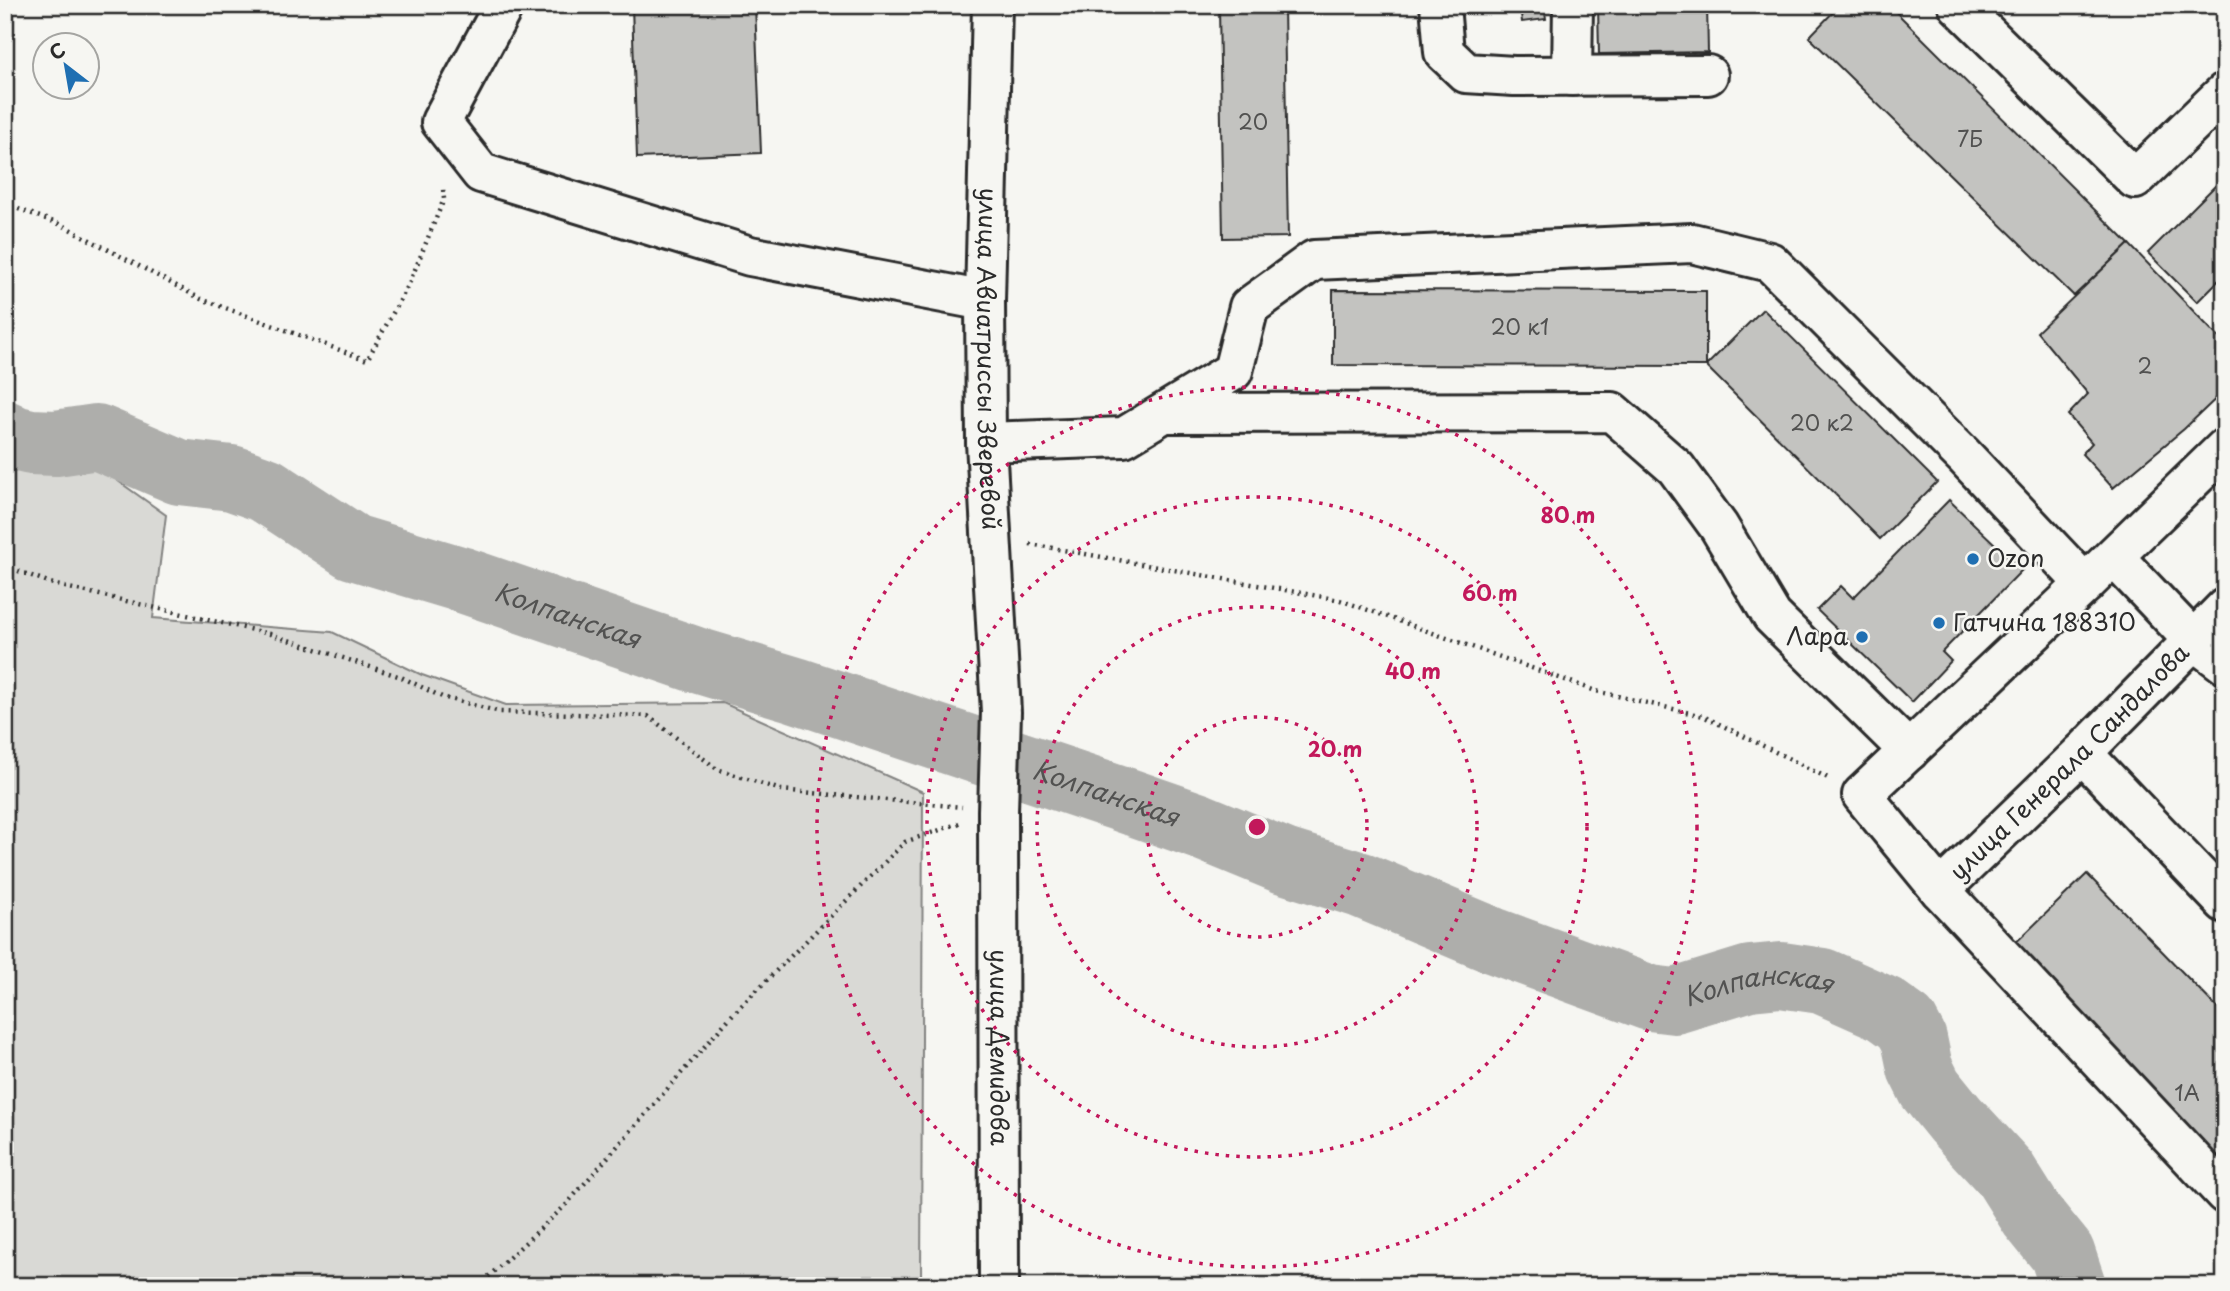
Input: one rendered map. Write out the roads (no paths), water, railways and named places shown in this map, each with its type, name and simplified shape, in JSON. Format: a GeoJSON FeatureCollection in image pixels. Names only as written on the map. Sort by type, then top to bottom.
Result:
{"type":"FeatureCollection","features":[{"type":"Feature","properties":{"kind":"street"},"geometry":{"type":"LineString","coordinates":[[504,5],[442,122],[481,173],[750,257],[985,301]]}},
{"type":"Feature","properties":{"kind":"street","name":"улица Авиатриссы Зверевой"},"geometry":{"type":"LineString","coordinates":[[992,5],[985,301],[986,442],[1001,712],[998,811]]}},
{"type":"Feature","properties":{"kind":"street"},"geometry":{"type":"LineString","coordinates":[[1440,5],[1444,52],[1466,73],[1514,76],[1708,75]]}},
{"type":"Feature","properties":{"kind":"street"},"geometry":{"type":"LineString","coordinates":[[1572,76],[1573,5]]}},
{"type":"Feature","properties":{"kind":"street"},"geometry":{"type":"LineString","coordinates":[[1958,5],[2135,179],[2225,92]]}},
{"type":"Feature","properties":{"kind":"street"},"geometry":{"type":"LineString","coordinates":[[986,442],[1124,437],[1233,371],[1249,307],[1314,260],[1692,243],[1770,262],[1964,456],[2085,584]]}},
{"type":"Feature","properties":{"kind":"street"},"geometry":{"type":"LineString","coordinates":[[1164,413],[1612,411],[1676,468],[1719,527],[1772,616],[1909,751],[2225,448]]}},
{"type":"Feature","properties":{"kind":"street"},"geometry":{"type":"LineString","coordinates":[[2114,557],[2193,640],[2225,664]]}},
{"type":"Feature","properties":{"kind":"street","name":"улица Генерала Сандалова"},"geometry":{"type":"LineString","coordinates":[[1909,751],[1862,794],[1940,890],[2082,753],[2225,608]]}},
{"type":"Feature","properties":{"kind":"street"},"geometry":{"type":"LineString","coordinates":[[2082,753],[2225,903]]}},
{"type":"Feature","properties":{"kind":"street","name":"улица Демидова"},"geometry":{"type":"LineString","coordinates":[[998,811],[999,1286]]}},
{"type":"Feature","properties":{"kind":"street"},"geometry":{"type":"LineString","coordinates":[[1940,890],[2225,1194]]}},
{"type":"Feature","properties":{"kind":"waterway","name":"Колпанская"},"geometry":{"type":"LineString","coordinates":[[5,433],[31,442],[56,443],[97,437],[179,472],[232,478],[266,490],[353,547],[460,579],[693,659],[796,690],[1119,798],[1199,826],[1284,861],[1361,885],[1492,940],[1650,998],[1675,1001],[1750,978],[1781,975],[1822,981],[1885,1009],[1906,1024],[1914,1039],[1920,1068],[1930,1088],[2005,1173],[2032,1216],[2062,1253],[2073,1286]]}},
{"type":"Feature","properties":{"kind":"place","name":"Ozon"},"geometry":{"type":"Point","coordinates":[1973,559]}},
{"type":"Feature","properties":{"kind":"place","name":"Гатчина 188310"},"geometry":{"type":"Point","coordinates":[1939,623]}},
{"type":"Feature","properties":{"kind":"place","name":"Лара"},"geometry":{"type":"Point","coordinates":[1862,637]}}]}
